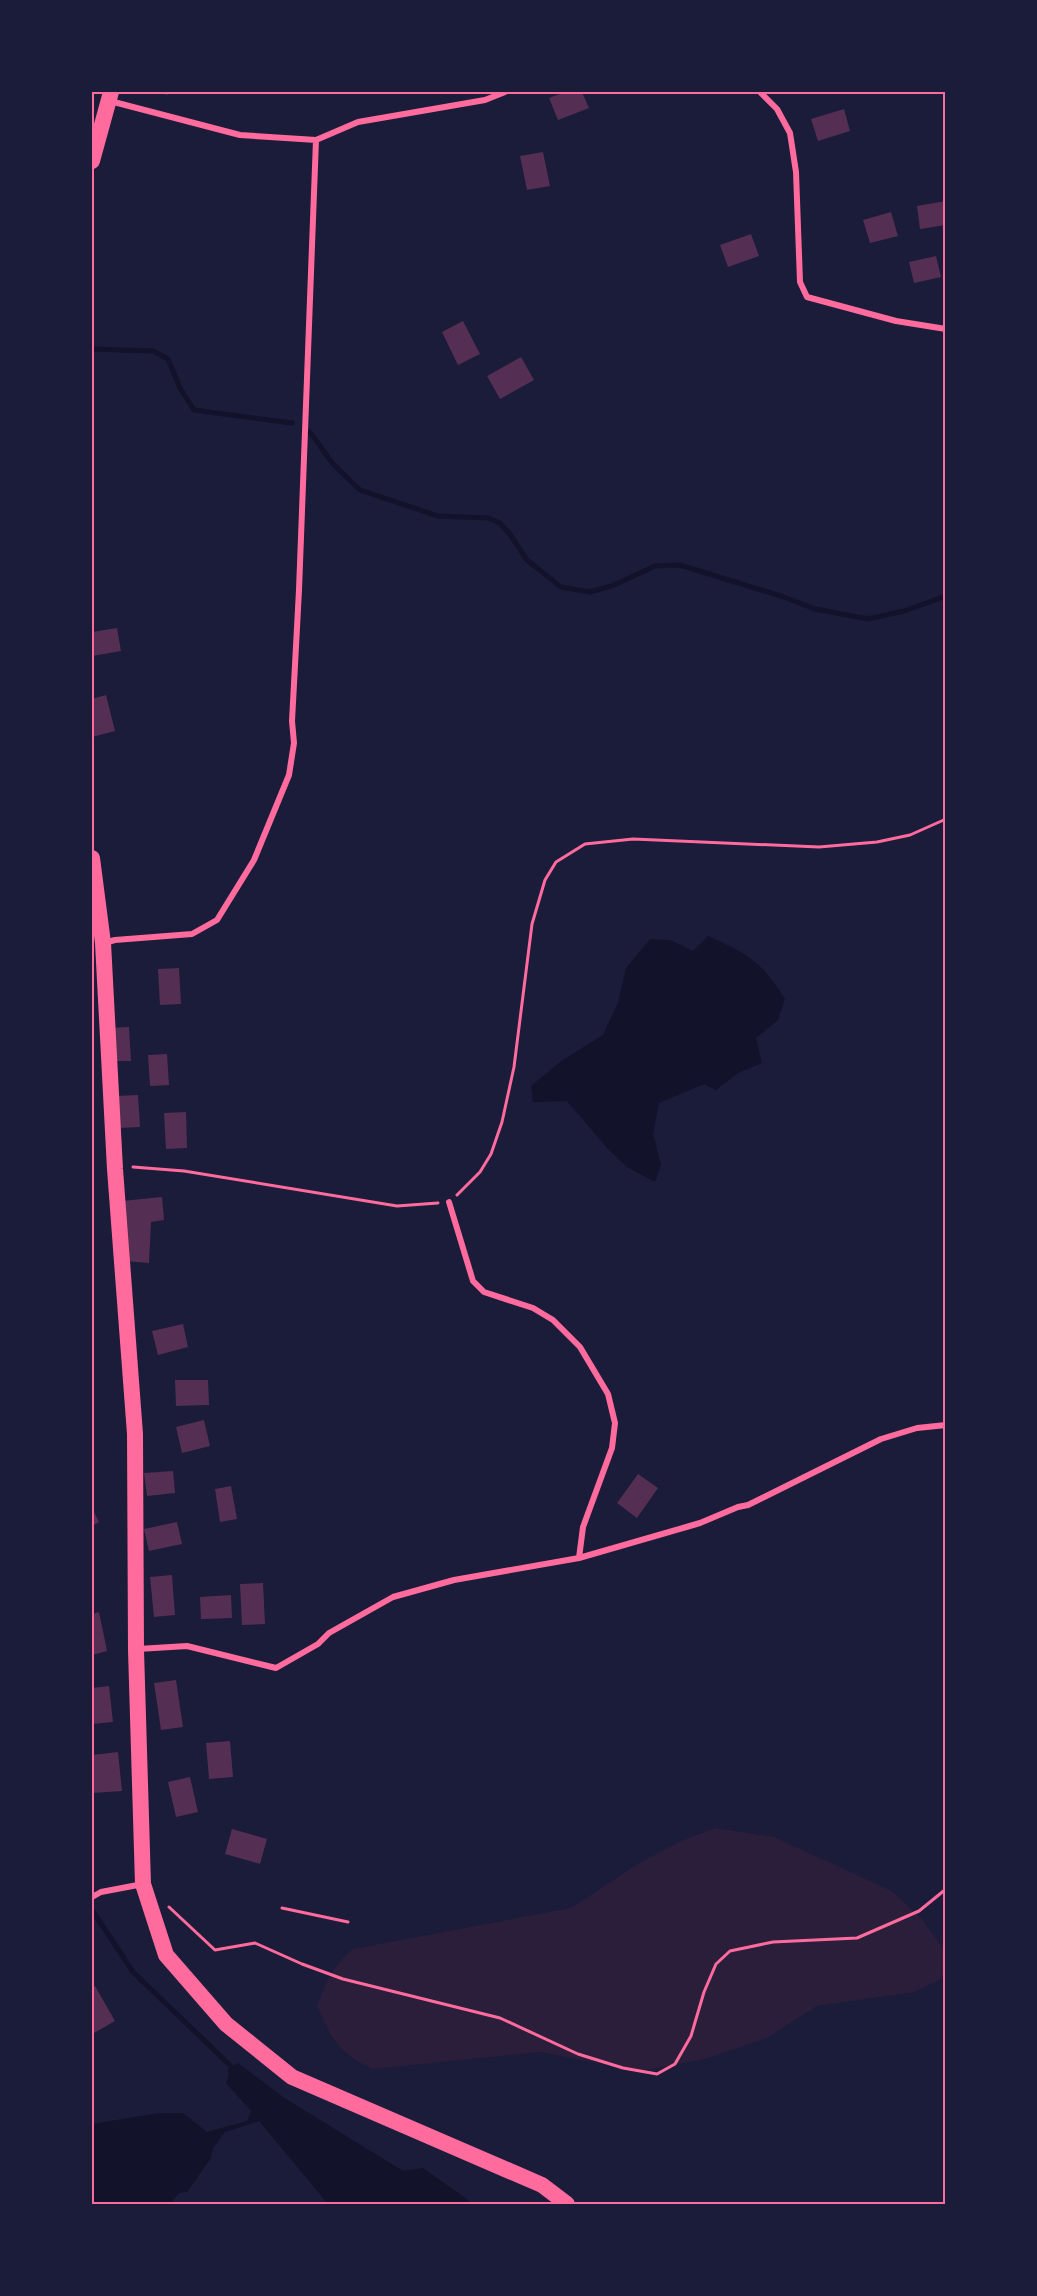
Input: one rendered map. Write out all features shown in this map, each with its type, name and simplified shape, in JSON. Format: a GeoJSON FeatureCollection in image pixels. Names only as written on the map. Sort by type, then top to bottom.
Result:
{"type":"FeatureCollection","features":[{"type":"Feature","properties":{"kind":"highway"},"geometry":{"type":"LineString","coordinates":[[92,161],[110,96]]}},
{"type":"Feature","properties":{"kind":"highway"},"geometry":{"type":"LineString","coordinates":[[92,858],[104,943],[115,1169],[135,1434],[136,1650],[143,1884],[166,1955],[226,2024],[292,2077],[542,2185],[567,2205]]}},
{"type":"Feature","properties":{"kind":"street"},"geometry":{"type":"LineString","coordinates":[[484,92],[485,100]]}},
{"type":"Feature","properties":{"kind":"street"},"geometry":{"type":"LineString","coordinates":[[110,96],[240,135],[316,140],[358,122],[485,100],[505,92]]}},
{"type":"Feature","properties":{"kind":"street"},"geometry":{"type":"LineString","coordinates":[[760,92],[777,110],[790,133],[796,172],[800,282],[807,297],[896,321],[945,329]]}},
{"type":"Feature","properties":{"kind":"street"},"geometry":{"type":"LineString","coordinates":[[104,943],[115,940],[192,934],[217,920],[254,860],[289,775],[294,743],[292,721],[316,140]]}},
{"type":"Feature","properties":{"kind":"street"},"geometry":{"type":"LineString","coordinates":[[449,1202],[473,1281],[484,1292],[533,1308],[553,1320],[580,1347],[608,1394],[615,1423],[612,1448],[583,1527],[579,1558]]}},
{"type":"Feature","properties":{"kind":"street"},"geometry":{"type":"LineString","coordinates":[[136,1650],[188,1646],[276,1668],[318,1644],[329,1633],[393,1597],[454,1581],[579,1558],[699,1523],[748,1504],[881,1440],[917,1428],[945,1425]]}},
{"type":"Feature","properties":{"kind":"street"},"geometry":{"type":"LineString","coordinates":[[92,1897],[101,1892],[143,1884]]}},
{"type":"Feature","properties":{"kind":"path"},"geometry":{"type":"LineString","coordinates":[[115,1169],[128,1166],[183,1171],[397,1206],[449,1202],[480,1172],[491,1154],[502,1122],[514,1066],[532,924],[545,880],[556,862],[585,843],[633,839],[819,847],[878,842],[910,835],[945,819]]}},
{"type":"Feature","properties":{"kind":"path"},"geometry":{"type":"LineString","coordinates":[[143,1884],[214,1950],[255,1943],[302,1964],[343,1978],[500,2018],[578,2054],[623,2068],[657,2074],[675,2064],[691,2036],[704,1992],[716,1964],[730,1951],[772,1942],[857,1938],[919,1911],[945,1889]]}},
{"type":"Feature","properties":{"kind":"path"},"geometry":{"type":"LineString","coordinates":[[282,1908],[348,1922]]}},
{"type":"Feature","properties":{"kind":"shaded area"},"geometry":{"type":"Polygon","coordinates":[[[708,936],[734,948],[761,967],[785,999],[778,1020],[756,1038],[762,1063],[738,1073],[716,1090],[704,1084],[659,1103],[653,1134],[661,1165],[655,1182],[627,1167],[609,1150],[567,1101],[533,1102],[531,1086],[561,1061],[603,1035],[618,1003],[626,968],[650,939],[670,940],[693,951],[708,936]]]}},
{"type":"Feature","properties":{"kind":"shaded area"},"geometry":{"type":"Polygon","coordinates":[[[715,1828],[774,1837],[892,1891],[922,1919],[944,1950],[945,1970],[941,1979],[914,1992],[817,2006],[767,2038],[705,2059],[641,2071],[540,2052],[372,2069],[343,2050],[327,2028],[317,2006],[335,1968],[353,1949],[571,1908],[636,1865],[681,1841],[715,1828]]]}},
{"type":"Feature","properties":{"kind":"shaded area"},"geometry":{"type":"Polygon","coordinates":[[[238,2063],[283,2097],[403,2171],[423,2168],[468,2200],[470,2204],[328,2204],[259,2121],[225,2132],[213,2148],[211,2158],[187,2192],[179,2193],[170,2204],[92,2204],[92,2124],[160,2113],[183,2113],[207,2132],[247,2121],[251,2111],[226,2083],[229,2074],[227,2070],[238,2063]]]}},
{"type":"Feature","properties":{"kind":"building"},"geometry":{"type":"Polygon","coordinates":[[[565,92],[582,92],[589,108],[558,120],[549,98],[565,92]]]}},
{"type":"Feature","properties":{"kind":"building"},"geometry":{"type":"Polygon","coordinates":[[[844,109],[850,131],[818,141],[811,119],[844,109]]]}},
{"type":"Feature","properties":{"kind":"building"},"geometry":{"type":"Polygon","coordinates":[[[543,152],[550,186],[527,190],[520,156],[543,152]]]}},
{"type":"Feature","properties":{"kind":"building"},"geometry":{"type":"Polygon","coordinates":[[[946,201],[946,225],[920,229],[917,206],[946,201]]]}},
{"type":"Feature","properties":{"kind":"building"},"geometry":{"type":"Polygon","coordinates":[[[891,212],[898,236],[870,243],[863,220],[891,212]]]}},
{"type":"Feature","properties":{"kind":"building"},"geometry":{"type":"Polygon","coordinates":[[[751,234],[759,256],[728,267],[720,245],[751,234]]]}},
{"type":"Feature","properties":{"kind":"building"},"geometry":{"type":"Polygon","coordinates":[[[936,256],[941,277],[914,283],[909,262],[936,256]]]}},
{"type":"Feature","properties":{"kind":"building"},"geometry":{"type":"Polygon","coordinates":[[[463,321],[480,354],[458,365],[442,332],[463,321]]]}},
{"type":"Feature","properties":{"kind":"building"},"geometry":{"type":"Polygon","coordinates":[[[521,357],[534,380],[500,399],[487,376],[521,357]]]}},
{"type":"Feature","properties":{"kind":"building"},"geometry":{"type":"Polygon","coordinates":[[[117,628],[121,651],[92,656],[92,632],[117,628]]]}},
{"type":"Feature","properties":{"kind":"building"},"geometry":{"type":"Polygon","coordinates":[[[106,695],[115,731],[92,737],[92,699],[106,695]]]}},
{"type":"Feature","properties":{"kind":"building"},"geometry":{"type":"Polygon","coordinates":[[[179,968],[181,1004],[160,1005],[158,969],[179,968]]]}},
{"type":"Feature","properties":{"kind":"building"},"geometry":{"type":"Polygon","coordinates":[[[129,1027],[131,1061],[112,1061],[110,1028],[129,1027]]]}},
{"type":"Feature","properties":{"kind":"building"},"geometry":{"type":"Polygon","coordinates":[[[167,1054],[169,1085],[150,1086],[148,1055],[167,1054]]]}},
{"type":"Feature","properties":{"kind":"building"},"geometry":{"type":"Polygon","coordinates":[[[138,1095],[140,1127],[118,1128],[116,1096],[138,1095]]]}},
{"type":"Feature","properties":{"kind":"building"},"geometry":{"type":"Polygon","coordinates":[[[186,1112],[187,1148],[166,1149],[164,1113],[186,1112]]]}},
{"type":"Feature","properties":{"kind":"building"},"geometry":{"type":"Polygon","coordinates":[[[162,1197],[164,1220],[151,1222],[149,1263],[125,1261],[122,1201],[162,1197]]]}},
{"type":"Feature","properties":{"kind":"building"},"geometry":{"type":"Polygon","coordinates":[[[183,1324],[188,1347],[158,1355],[152,1331],[183,1324]]]}},
{"type":"Feature","properties":{"kind":"building"},"geometry":{"type":"Polygon","coordinates":[[[175,1380],[208,1380],[209,1405],[176,1406],[175,1380]]]}},
{"type":"Feature","properties":{"kind":"building"},"geometry":{"type":"Polygon","coordinates":[[[204,1420],[210,1446],[182,1453],[176,1427],[204,1420]]]}},
{"type":"Feature","properties":{"kind":"building"},"geometry":{"type":"Polygon","coordinates":[[[173,1471],[175,1493],[147,1496],[144,1473],[173,1471]]]}},
{"type":"Feature","properties":{"kind":"building"},"geometry":{"type":"Polygon","coordinates":[[[638,1474],[658,1488],[637,1518],[617,1503],[638,1474]]]}},
{"type":"Feature","properties":{"kind":"building"},"geometry":{"type":"Polygon","coordinates":[[[231,1486],[237,1519],[220,1522],[215,1489],[231,1486]]]}},
{"type":"Feature","properties":{"kind":"building"},"geometry":{"type":"Polygon","coordinates":[[[92,1508],[99,1522],[92,1526],[92,1508]]]}},
{"type":"Feature","properties":{"kind":"building"},"geometry":{"type":"Polygon","coordinates":[[[177,1522],[182,1544],[149,1551],[144,1529],[177,1522]]]}},
{"type":"Feature","properties":{"kind":"building"},"geometry":{"type":"Polygon","coordinates":[[[172,1575],[175,1615],[154,1617],[150,1577],[172,1575]]]}},
{"type":"Feature","properties":{"kind":"building"},"geometry":{"type":"Polygon","coordinates":[[[263,1583],[265,1624],[242,1625],[240,1584],[263,1583]]]}},
{"type":"Feature","properties":{"kind":"building"},"geometry":{"type":"Polygon","coordinates":[[[231,1595],[232,1618],[201,1619],[200,1597],[231,1595]]]}},
{"type":"Feature","properties":{"kind":"building"},"geometry":{"type":"Polygon","coordinates":[[[99,1612],[107,1651],[92,1655],[92,1614],[99,1612]]]}},
{"type":"Feature","properties":{"kind":"building"},"geometry":{"type":"Polygon","coordinates":[[[176,1680],[183,1727],[161,1730],[154,1683],[176,1680]]]}},
{"type":"Feature","properties":{"kind":"building"},"geometry":{"type":"Polygon","coordinates":[[[109,1686],[113,1722],[92,1724],[92,1688],[109,1686]]]}},
{"type":"Feature","properties":{"kind":"building"},"geometry":{"type":"Polygon","coordinates":[[[230,1741],[233,1777],[209,1779],[206,1743],[230,1741]]]}},
{"type":"Feature","properties":{"kind":"building"},"geometry":{"type":"Polygon","coordinates":[[[118,1752],[122,1791],[92,1793],[92,1755],[118,1752]]]}},
{"type":"Feature","properties":{"kind":"building"},"geometry":{"type":"Polygon","coordinates":[[[190,1777],[198,1812],[176,1817],[168,1782],[190,1777]]]}},
{"type":"Feature","properties":{"kind":"building"},"geometry":{"type":"Polygon","coordinates":[[[232,1829],[267,1839],[260,1864],[225,1854],[232,1829]]]}},
{"type":"Feature","properties":{"kind":"building"},"geometry":{"type":"Polygon","coordinates":[[[95,1986],[115,2021],[94,2033],[92,1988],[95,1986]]]}},
{"type":"Feature","properties":{"kind":"waterway"},"geometry":{"type":"LineString","coordinates":[[92,349],[153,351],[168,359],[180,388],[194,410],[292,423]]}},
{"type":"Feature","properties":{"kind":"waterway"},"geometry":{"type":"LineString","coordinates":[[310,432],[333,464],[360,490],[438,516],[488,518],[500,523],[527,560],[561,587],[590,592],[614,585],[655,566],[680,565],[784,597],[815,609],[868,619],[904,611],[946,596]]}},
{"type":"Feature","properties":{"kind":"waterway"},"geometry":{"type":"LineString","coordinates":[[92,1910],[133,1972],[237,2072]]}}]}
